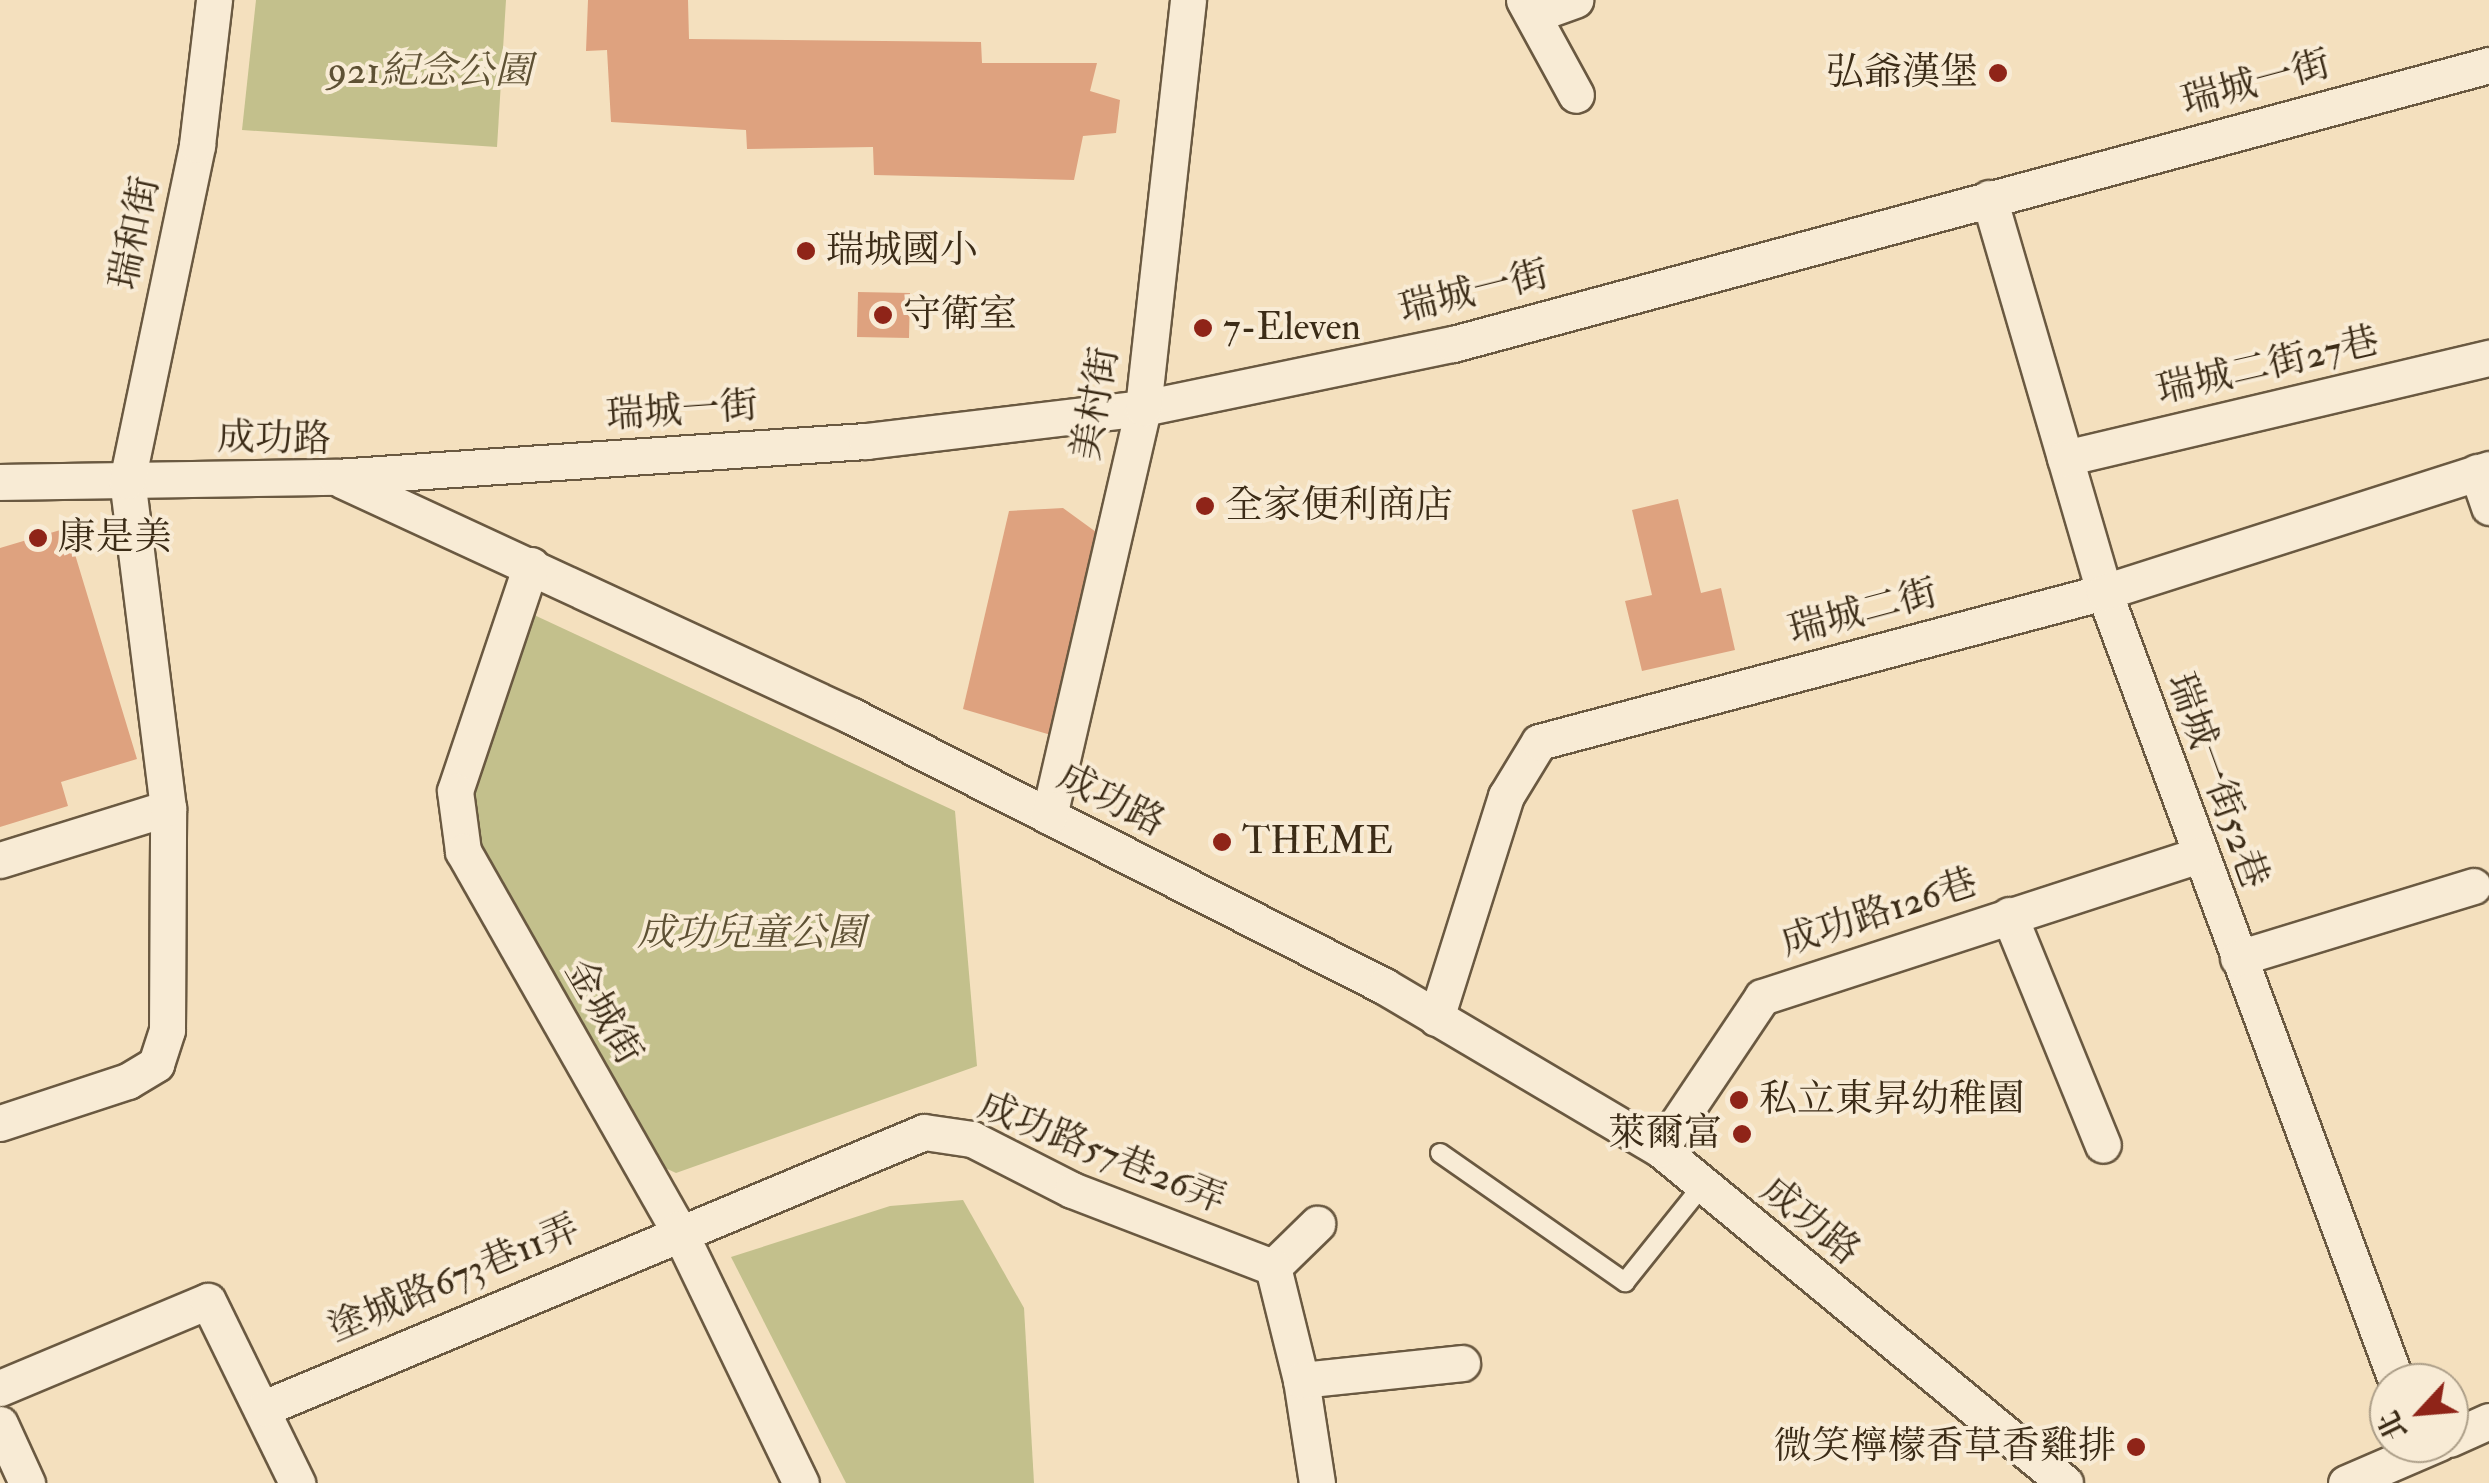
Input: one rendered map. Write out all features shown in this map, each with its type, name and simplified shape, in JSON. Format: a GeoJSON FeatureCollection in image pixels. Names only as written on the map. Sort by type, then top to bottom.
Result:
{"type":"FeatureCollection","features":[{"type":"Feature","properties":{"kind":"street","name":"瑞和街"},"geometry":{"type":"LineString","coordinates":[[0,1123],[156,1064],[172,970],[168,808],[127,480],[197,144],[214,0]]}},
{"type":"Feature","properties":{"kind":"street","name":"美村街"},"geometry":{"type":"LineString","coordinates":[[1049,816],[1143,408],[1188,0]]}},
{"type":"Feature","properties":{"kind":"street"},"geometry":{"type":"LineString","coordinates":[[1575,0],[1529,8],[1576,96]]}},
{"type":"Feature","properties":{"kind":"street","name":"瑞城一街"},"geometry":{"type":"LineString","coordinates":[[336,477],[866,442],[1143,408],[1452,344],[2489,65]]}},
{"type":"Feature","properties":{"kind":"street","name":"瑞城一街52巷"},"geometry":{"type":"LineString","coordinates":[[1989,198],[2104,592],[2197,856],[2390,1363]]}},
{"type":"Feature","properties":{"kind":"street","name":"瑞城二街27巷"},"geometry":{"type":"LineString","coordinates":[[2066,458],[2489,358]]}},
{"type":"Feature","properties":{"kind":"street"},"geometry":{"type":"LineString","coordinates":[[2483,470],[2489,506]]}},
{"type":"Feature","properties":{"kind":"street","name":"瑞城二街"},"geometry":{"type":"LineString","coordinates":[[1436,1018],[1506,796],[1539,742],[2104,592],[2483,470]]}},
{"type":"Feature","properties":{"kind":"street","name":"成功路"},"geometry":{"type":"LineString","coordinates":[[0,482],[336,477],[531,565],[1049,816],[1436,1018],[1660,1149],[1700,1187],[2065,1483]]}},
{"type":"Feature","properties":{"kind":"street","name":"金城街"},"geometry":{"type":"LineString","coordinates":[[531,565],[455,791],[463,851],[678,1229],[790,1480]]}},
{"type":"Feature","properties":{"kind":"street"},"geometry":{"type":"LineString","coordinates":[[0,860],[168,808]]}},
{"type":"Feature","properties":{"kind":"street","name":"成功路126巷"},"geometry":{"type":"LineString","coordinates":[[1660,1149],[1762,997],[2197,856]]}},
{"type":"Feature","properties":{"kind":"street"},"geometry":{"type":"LineString","coordinates":[[2238,958],[2473,886]]}},
{"type":"Feature","properties":{"kind":"street"},"geometry":{"type":"LineString","coordinates":[[2009,915],[2102,1145]]}},
{"type":"Feature","properties":{"kind":"street","name":"成功路57巷26弄"},"geometry":{"type":"LineString","coordinates":[[678,1229],[924,1132],[972,1139],[1072,1190],[1273,1267]]}},
{"type":"Feature","properties":{"kind":"street"},"geometry":{"type":"LineString","coordinates":[[1317,1483],[1301,1380],[1273,1267],[1318,1224]]}},
{"type":"Feature","properties":{"kind":"street","name":"塗城路673巷11弄"},"geometry":{"type":"LineString","coordinates":[[264,1408],[678,1229]]}},
{"type":"Feature","properties":{"kind":"street"},"geometry":{"type":"LineString","coordinates":[[0,1388],[208,1301],[264,1408],[297,1483]]}},
{"type":"Feature","properties":{"kind":"street"},"geometry":{"type":"LineString","coordinates":[[1301,1380],[1462,1363]]}},
{"type":"Feature","properties":{"kind":"street"},"geometry":{"type":"LineString","coordinates":[[0,1424],[27,1483]]}},
{"type":"Feature","properties":{"kind":"street"},"geometry":{"type":"LineString","coordinates":[[2346,1483],[2390,1463]]}},
{"type":"Feature","properties":{"kind":"lane"},"geometry":{"type":"LineString","coordinates":[[1440,1152],[1625,1282],[1700,1187]]}},
{"type":"Feature","properties":{"kind":"green space","name":"921紀念公園"},"geometry":{"type":"Polygon","coordinates":[[[256,0],[506,0],[497,147],[242,130],[256,0]]]}},
{"type":"Feature","properties":{"kind":"green space","name":"成功兒童公園"},"geometry":{"type":"Polygon","coordinates":[[[532,614],[955,811],[977,1066],[676,1173],[635,1154],[457,812],[532,614]]]}},
{"type":"Feature","properties":{"kind":"green space"},"geometry":{"type":"Polygon","coordinates":[[[963,1200],[1024,1308],[1034,1483],[846,1483],[731,1257],[890,1206],[963,1200]]]}},
{"type":"Feature","properties":{"kind":"building"},"geometry":{"type":"Polygon","coordinates":[[[588,0],[688,0],[689,39],[981,42],[982,63],[1097,63],[1090,91],[1120,100],[1116,133],[1083,136],[1074,180],[874,175],[873,147],[747,149],[746,130],[611,122],[607,50],[586,51],[588,0]]]}},
{"type":"Feature","properties":{"kind":"building","name":"守衛室"},"geometry":{"type":"Polygon","coordinates":[[[858,292],[910,293],[909,338],[857,337],[858,292]]]}},
{"type":"Feature","properties":{"kind":"building"},"geometry":{"type":"Polygon","coordinates":[[[1678,499],[1701,593],[1721,588],[1735,650],[1642,671],[1625,601],[1652,595],[1632,510],[1678,499]]]}},
{"type":"Feature","properties":{"kind":"building"},"geometry":{"type":"Polygon","coordinates":[[[1063,508],[1096,532],[1051,735],[963,709],[1009,511],[1063,508]]]}},
{"type":"Feature","properties":{"kind":"building"},"geometry":{"type":"Polygon","coordinates":[[[67,528],[137,759],[61,782],[68,806],[0,827],[0,548],[67,528]]]}},
{"type":"Feature","properties":{"kind":"place","name":"弘爺漢堡"},"geometry":{"type":"Point","coordinates":[1998,73]}},
{"type":"Feature","properties":{"kind":"place","name":"瑞城國小"},"geometry":{"type":"Point","coordinates":[806,251]}},
{"type":"Feature","properties":{"kind":"place","name":"守衛室"},"geometry":{"type":"Point","coordinates":[883,315]}},
{"type":"Feature","properties":{"kind":"place","name":"7-Eleven"},"geometry":{"type":"Point","coordinates":[1203,328]}},
{"type":"Feature","properties":{"kind":"place","name":"全家便利商店"},"geometry":{"type":"Point","coordinates":[1205,506]}},
{"type":"Feature","properties":{"kind":"place","name":"康是美"},"geometry":{"type":"Point","coordinates":[38,538]}},
{"type":"Feature","properties":{"kind":"place","name":"THEME"},"geometry":{"type":"Point","coordinates":[1222,842]}},
{"type":"Feature","properties":{"kind":"place","name":"私立東昇幼稚園"},"geometry":{"type":"Point","coordinates":[1739,1100]}},
{"type":"Feature","properties":{"kind":"place","name":"萊爾富"},"geometry":{"type":"Point","coordinates":[1742,1134]}},
{"type":"Feature","properties":{"kind":"place","name":"微笑檸檬香草香雞排"},"geometry":{"type":"Point","coordinates":[2136,1447]}}]}
